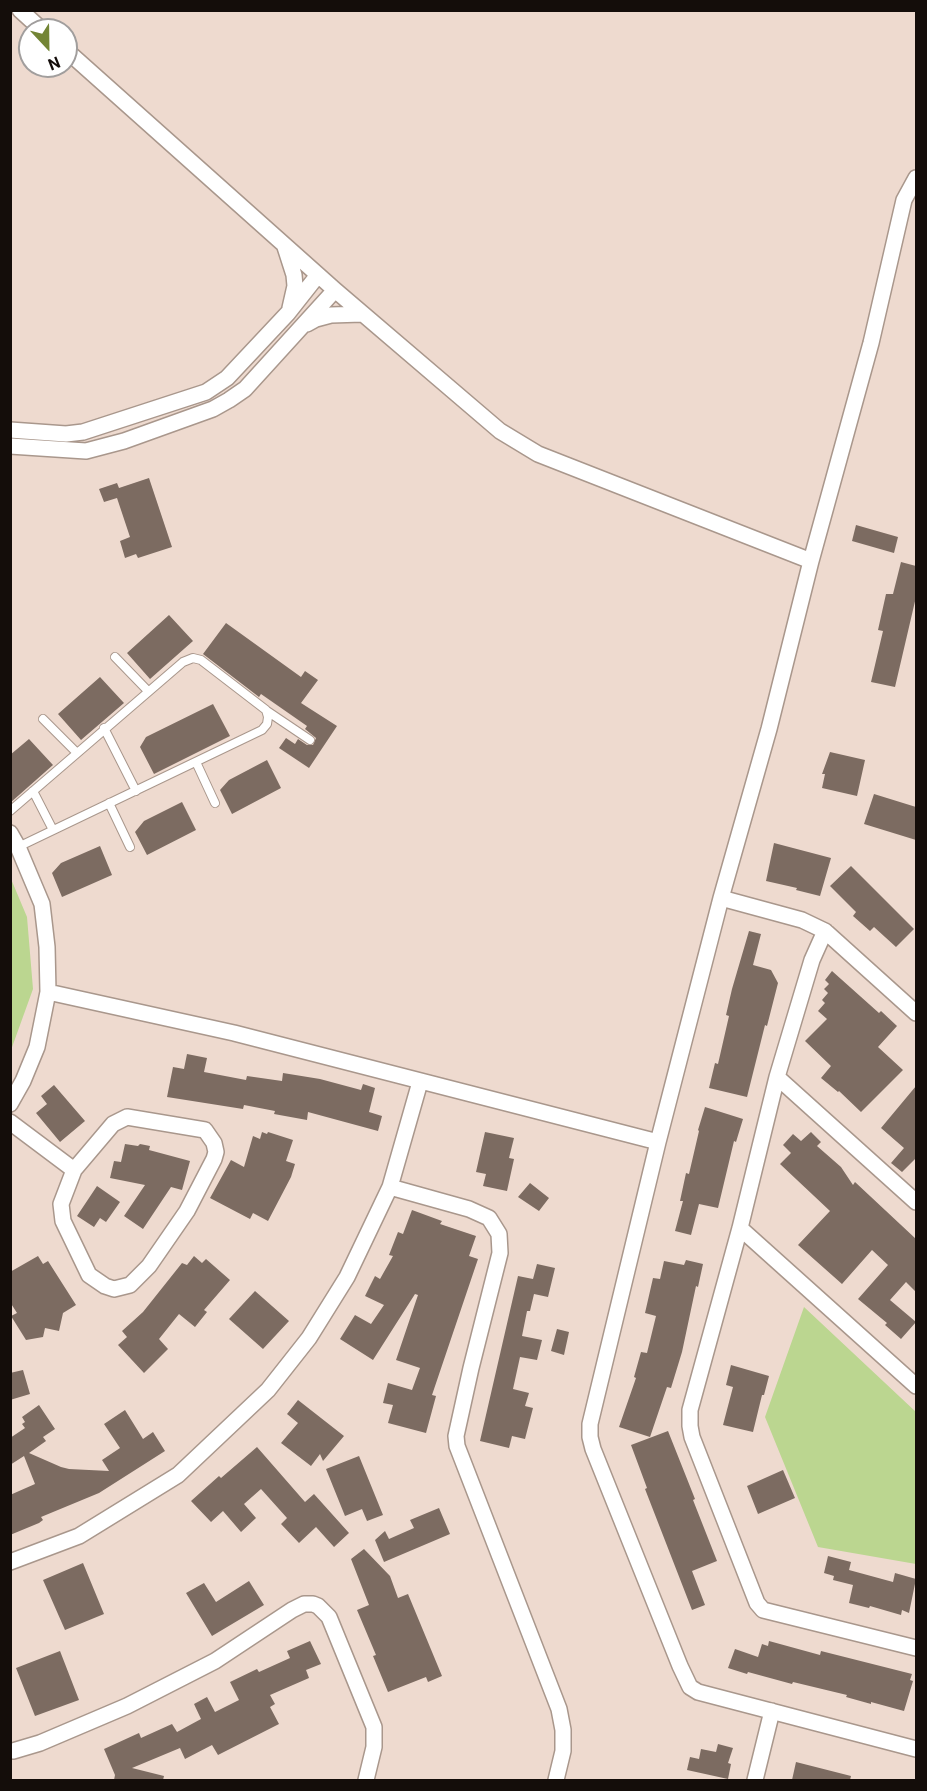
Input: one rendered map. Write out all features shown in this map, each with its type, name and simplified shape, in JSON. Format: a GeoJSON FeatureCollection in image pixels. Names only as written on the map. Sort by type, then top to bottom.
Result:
{"type":"FeatureCollection","features":[{"type":"Feature","properties":{"kind":"street"},"geometry":{"type":"LineString","coordinates":[[78,61],[362,314],[489,423],[518,444],[811,561]]}},
{"type":"Feature","properties":{"kind":"street"},"geometry":{"type":"LineString","coordinates":[[916,178],[904,200],[871,343],[811,561],[769,729],[721,897],[592,1409],[590,1437],[671,1645],[690,1687],[698,1692],[916,1749]]}},
{"type":"Feature","properties":{"kind":"street"},"geometry":{"type":"LineString","coordinates":[[284,244],[294,275],[295,286],[288,313]]}},
{"type":"Feature","properties":{"kind":"street"},"geometry":{"type":"LineString","coordinates":[[10,430],[66,434],[83,432],[206,392],[227,378],[288,313],[318,275]]}},
{"type":"Feature","properties":{"kind":"street"},"geometry":{"type":"LineString","coordinates":[[10,446],[86,451],[124,441],[213,409],[245,388],[335,290]]}},
{"type":"Feature","properties":{"kind":"street"},"geometry":{"type":"LineString","coordinates":[[297,329],[323,317],[362,314]]}},
{"type":"Feature","properties":{"kind":"street"},"geometry":{"type":"LineString","coordinates":[[10,833],[42,904],[47,947],[48,992],[37,1047],[23,1081],[10,1104]]}},
{"type":"Feature","properties":{"kind":"street"},"geometry":{"type":"LineString","coordinates":[[721,897],[802,920],[825,931],[916,1013]]}},
{"type":"Feature","properties":{"kind":"street"},"geometry":{"type":"LineString","coordinates":[[825,931],[812,960],[777,1077],[740,1228],[689,1418],[692,1437],[757,1603],[767,1612],[916,1648]]}},
{"type":"Feature","properties":{"kind":"street"},"geometry":{"type":"LineString","coordinates":[[48,992],[234,1033],[658,1142]]}},
{"type":"Feature","properties":{"kind":"street"},"geometry":{"type":"LineString","coordinates":[[777,1077],[916,1202]]}},
{"type":"Feature","properties":{"kind":"street"},"geometry":{"type":"LineString","coordinates":[[10,1562],[79,1536],[178,1475],[268,1390],[309,1338],[347,1277],[390,1187],[420,1082]]}},
{"type":"Feature","properties":{"kind":"street"},"geometry":{"type":"LineString","coordinates":[[127,1117],[205,1130],[214,1143],[216,1152],[187,1211],[149,1266],[130,1285],[123,1288],[114,1289],[105,1286],[89,1275],[63,1221],[61,1204],[74,1170],[114,1124],[127,1117]]}},
{"type":"Feature","properties":{"kind":"street"},"geometry":{"type":"LineString","coordinates":[[10,1122],[74,1170]]}},
{"type":"Feature","properties":{"kind":"street"},"geometry":{"type":"LineString","coordinates":[[390,1187],[469,1209],[489,1218],[499,1234],[500,1253],[471,1368],[456,1436],[457,1446],[559,1709],[564,1730],[563,1751],[556,1780]]}},
{"type":"Feature","properties":{"kind":"street"},"geometry":{"type":"LineString","coordinates":[[740,1228],[916,1386]]}},
{"type":"Feature","properties":{"kind":"street"},"geometry":{"type":"LineString","coordinates":[[11,1751],[40,1743],[127,1706],[215,1661],[292,1610],[304,1604],[313,1604],[329,1617],[374,1727],[374,1747],[366,1780]]}},
{"type":"Feature","properties":{"kind":"street"},"geometry":{"type":"LineString","coordinates":[[755,1780],[772,1711]]}},
{"type":"Feature","properties":{"kind":"lane"},"geometry":{"type":"LineString","coordinates":[[115,657],[148,691]]}},
{"type":"Feature","properties":{"kind":"lane"},"geometry":{"type":"LineString","coordinates":[[10,811],[148,691],[183,662],[193,658],[201,660],[266,710],[310,740]]}},
{"type":"Feature","properties":{"kind":"lane"},"geometry":{"type":"LineString","coordinates":[[18,847],[262,730],[268,717],[266,710]]}},
{"type":"Feature","properties":{"kind":"lane"},"geometry":{"type":"LineString","coordinates":[[43,718],[77,753]]}},
{"type":"Feature","properties":{"kind":"lane"},"geometry":{"type":"LineString","coordinates":[[104,728],[136,790]]}},
{"type":"Feature","properties":{"kind":"lane"},"geometry":{"type":"LineString","coordinates":[[196,762],[214,803]]}},
{"type":"Feature","properties":{"kind":"lane"},"geometry":{"type":"LineString","coordinates":[[33,791],[53,830]]}},
{"type":"Feature","properties":{"kind":"lane"},"geometry":{"type":"LineString","coordinates":[[109,803],[130,847]]}},
{"type":"Feature","properties":{"kind":"green space"},"geometry":{"type":"Polygon","coordinates":[[[11,879],[27,917],[33,989],[11,1050],[11,879]]]}},
{"type":"Feature","properties":{"kind":"green space"},"geometry":{"type":"Polygon","coordinates":[[[804,1307],[916,1412],[916,1564],[818,1547],[765,1417],[804,1307]]]}},
{"type":"Feature","properties":{"kind":"building"},"geometry":{"type":"Polygon","coordinates":[[[149,478],[172,547],[138,558],[136,554],[125,558],[120,541],[130,537],[117,498],[104,502],[99,489],[117,483],[119,488],[149,478]]]}},
{"type":"Feature","properties":{"kind":"building"},"geometry":{"type":"Polygon","coordinates":[[[856,525],[898,537],[894,553],[852,541],[856,525]]]}},
{"type":"Feature","properties":{"kind":"building"},"geometry":{"type":"Polygon","coordinates":[[[901,562],[916,566],[916,597],[895,687],[871,682],[883,631],[878,630],[886,594],[893,594],[901,562]]]}},
{"type":"Feature","properties":{"kind":"building"},"geometry":{"type":"Polygon","coordinates":[[[169,615],[193,641],[150,679],[127,653],[169,615]]]}},
{"type":"Feature","properties":{"kind":"building"},"geometry":{"type":"Polygon","coordinates":[[[226,623],[301,677],[305,671],[318,680],[301,703],[337,726],[309,768],[279,748],[286,738],[295,744],[298,739],[307,745],[313,745],[316,738],[305,729],[307,726],[261,694],[259,697],[203,654],[226,623]]]}},
{"type":"Feature","properties":{"kind":"building"},"geometry":{"type":"Polygon","coordinates":[[[100,677],[124,703],[81,740],[58,714],[100,677]]]}},
{"type":"Feature","properties":{"kind":"building"},"geometry":{"type":"Polygon","coordinates":[[[213,704],[230,736],[154,774],[140,747],[146,737],[213,704]]]}},
{"type":"Feature","properties":{"kind":"building"},"geometry":{"type":"Polygon","coordinates":[[[29,739],[53,765],[10,803],[10,755],[29,739]]]}},
{"type":"Feature","properties":{"kind":"building"},"geometry":{"type":"Polygon","coordinates":[[[830,752],[865,760],[857,796],[822,788],[825,774],[822,774],[830,752]]]}},
{"type":"Feature","properties":{"kind":"building"},"geometry":{"type":"Polygon","coordinates":[[[267,760],[281,788],[232,814],[220,790],[229,780],[267,760]]]}},
{"type":"Feature","properties":{"kind":"building"},"geometry":{"type":"Polygon","coordinates":[[[874,794],[916,807],[916,840],[864,824],[874,794]]]}},
{"type":"Feature","properties":{"kind":"building"},"geometry":{"type":"Polygon","coordinates":[[[182,802],[196,830],[147,855],[135,832],[144,821],[182,802]]]}},
{"type":"Feature","properties":{"kind":"building"},"geometry":{"type":"Polygon","coordinates":[[[774,843],[831,858],[820,896],[766,881],[774,843]]]}},
{"type":"Feature","properties":{"kind":"building"},"geometry":{"type":"Polygon","coordinates":[[[100,846],[112,875],[62,897],[52,873],[61,863],[100,846]]]}},
{"type":"Feature","properties":{"kind":"building"},"geometry":{"type":"Polygon","coordinates":[[[851,866],[914,929],[896,947],[874,927],[870,931],[853,916],[856,912],[830,886],[851,866]]]}},
{"type":"Feature","properties":{"kind":"building"},"geometry":{"type":"Polygon","coordinates":[[[749,931],[761,934],[753,965],[771,970],[778,983],[747,1097],[709,1088],[715,1063],[718,1064],[729,1016],[726,1015],[732,989],[749,931]]]}},
{"type":"Feature","properties":{"kind":"building"},"geometry":{"type":"Polygon","coordinates":[[[832,971],[897,1026],[878,1047],[903,1070],[861,1112],[821,1078],[831,1066],[805,1041],[827,1019],[818,1011],[825,1003],[822,1000],[828,993],[824,989],[829,984],[825,980],[832,971]]]}},
{"type":"Feature","properties":{"kind":"building"},"geometry":{"type":"Polygon","coordinates":[[[187,1054],[207,1058],[204,1072],[246,1080],[247,1076],[282,1081],[283,1073],[320,1079],[361,1090],[363,1084],[375,1088],[369,1112],[382,1116],[378,1131],[308,1112],[307,1120],[274,1114],[275,1111],[244,1105],[243,1109],[167,1097],[173,1067],[184,1069],[187,1054]]]}},
{"type":"Feature","properties":{"kind":"building"},"geometry":{"type":"Polygon","coordinates":[[[54,1085],[85,1121],[60,1142],[36,1113],[47,1104],[41,1096],[54,1085]]]}},
{"type":"Feature","properties":{"kind":"building"},"geometry":{"type":"Polygon","coordinates":[[[916,1086],[916,1158],[902,1172],[891,1163],[904,1148],[881,1128],[916,1086]]]}},
{"type":"Feature","properties":{"kind":"building"},"geometry":{"type":"Polygon","coordinates":[[[705,1107],[743,1119],[736,1142],[734,1141],[718,1208],[699,1204],[691,1235],[675,1231],[683,1201],[680,1201],[686,1173],[689,1174],[705,1107]]]}},
{"type":"Feature","properties":{"kind":"building"},"geometry":{"type":"Polygon","coordinates":[[[262,1132],[293,1140],[286,1161],[295,1164],[291,1177],[268,1221],[253,1213],[250,1219],[210,1198],[231,1160],[244,1167],[253,1136],[260,1139],[262,1132]]]}},
{"type":"Feature","properties":{"kind":"building"},"geometry":{"type":"Polygon","coordinates":[[[485,1132],[514,1138],[509,1158],[514,1159],[507,1191],[483,1186],[486,1174],[476,1172],[485,1132]]]}},
{"type":"Feature","properties":{"kind":"building"},"geometry":{"type":"Polygon","coordinates":[[[811,1132],[821,1142],[817,1146],[841,1167],[853,1185],[855,1182],[916,1239],[916,1292],[906,1282],[890,1300],[916,1322],[901,1339],[885,1325],[887,1323],[858,1299],[888,1265],[872,1250],[842,1284],[798,1245],[830,1211],[780,1164],[791,1153],[783,1145],[793,1134],[801,1141],[811,1132]]]}},
{"type":"Feature","properties":{"kind":"building"},"geometry":{"type":"Polygon","coordinates":[[[125,1144],[150,1146],[149,1150],[190,1161],[182,1190],[171,1187],[143,1229],[124,1216],[145,1185],[110,1178],[114,1161],[121,1162],[125,1144]]]}},
{"type":"Feature","properties":{"kind":"building"},"geometry":{"type":"Polygon","coordinates":[[[530,1183],[549,1198],[539,1211],[518,1197],[530,1183]]]}},
{"type":"Feature","properties":{"kind":"building"},"geometry":{"type":"Polygon","coordinates":[[[97,1186],[120,1202],[106,1222],[100,1218],[94,1227],[77,1216],[97,1186]]]}},
{"type":"Feature","properties":{"kind":"building"},"geometry":{"type":"Polygon","coordinates":[[[412,1210],[442,1221],[440,1224],[476,1236],[469,1256],[478,1259],[432,1395],[436,1396],[426,1433],[388,1423],[393,1405],[383,1403],[388,1383],[412,1390],[420,1368],[396,1360],[418,1295],[415,1294],[373,1360],[340,1339],[355,1315],[371,1324],[384,1305],[365,1296],[375,1276],[380,1279],[393,1256],[389,1255],[398,1232],[403,1234],[412,1210]]]}},
{"type":"Feature","properties":{"kind":"building"},"geometry":{"type":"Polygon","coordinates":[[[38,1256],[43,1264],[48,1261],[76,1305],[63,1313],[59,1331],[45,1328],[43,1337],[26,1340],[11,1316],[17,1313],[10,1302],[10,1272],[38,1256]]]}},
{"type":"Feature","properties":{"kind":"building"},"geometry":{"type":"Polygon","coordinates":[[[194,1256],[202,1263],[206,1259],[230,1280],[204,1310],[207,1312],[195,1327],[179,1314],[159,1339],[168,1349],[144,1373],[118,1345],[127,1337],[122,1331],[143,1312],[182,1263],[187,1265],[194,1256]]]}},
{"type":"Feature","properties":{"kind":"building"},"geometry":{"type":"Polygon","coordinates":[[[686,1260],[703,1264],[671,1388],[667,1387],[650,1437],[619,1427],[636,1378],[634,1377],[641,1352],[647,1353],[656,1316],[645,1313],[653,1278],[660,1279],[664,1261],[684,1265],[686,1260]]]}},
{"type":"Feature","properties":{"kind":"building"},"geometry":{"type":"Polygon","coordinates":[[[537,1264],[555,1268],[548,1297],[534,1294],[530,1311],[527,1311],[522,1336],[542,1340],[537,1360],[520,1357],[513,1389],[529,1393],[525,1406],[533,1408],[525,1439],[512,1436],[509,1448],[480,1441],[518,1276],[533,1279],[537,1264]]]}},
{"type":"Feature","properties":{"kind":"building"},"geometry":{"type":"Polygon","coordinates":[[[255,1291],[289,1321],[263,1349],[229,1319],[255,1291]]]}},
{"type":"Feature","properties":{"kind":"building"},"geometry":{"type":"Polygon","coordinates":[[[557,1329],[569,1332],[564,1355],[551,1351],[557,1329]]]}},
{"type":"Feature","properties":{"kind":"building"},"geometry":{"type":"Polygon","coordinates":[[[731,1365],[769,1376],[753,1432],[723,1425],[733,1387],[726,1385],[731,1365]]]}},
{"type":"Feature","properties":{"kind":"building"},"geometry":{"type":"Polygon","coordinates":[[[23,1370],[30,1394],[10,1400],[10,1373],[23,1370]]]}},
{"type":"Feature","properties":{"kind":"building"},"geometry":{"type":"Polygon","coordinates":[[[298,1400],[344,1436],[323,1461],[320,1454],[311,1466],[281,1443],[298,1423],[287,1414],[298,1400]]]}},
{"type":"Feature","properties":{"kind":"building"},"geometry":{"type":"Polygon","coordinates":[[[39,1405],[55,1429],[43,1437],[46,1441],[29,1453],[61,1467],[109,1471],[102,1460],[120,1448],[104,1424],[125,1410],[143,1439],[153,1432],[165,1451],[99,1493],[41,1517],[43,1520],[39,1523],[10,1535],[10,1495],[35,1484],[24,1456],[10,1465],[10,1438],[25,1428],[22,1424],[25,1422],[22,1417],[39,1405]]]}},
{"type":"Feature","properties":{"kind":"building"},"geometry":{"type":"Polygon","coordinates":[[[668,1431],[717,1561],[692,1571],[705,1605],[692,1610],[645,1489],[647,1488],[631,1445],[668,1431]]]}},
{"type":"Feature","properties":{"kind":"building"},"geometry":{"type":"Polygon","coordinates":[[[257,1447],[305,1502],[314,1494],[349,1533],[334,1547],[316,1527],[299,1543],[281,1524],[287,1518],[261,1489],[244,1504],[256,1518],[241,1532],[223,1511],[211,1522],[191,1501],[257,1447]]]}},
{"type":"Feature","properties":{"kind":"building"},"geometry":{"type":"Polygon","coordinates":[[[359,1456],[383,1515],[367,1521],[362,1509],[345,1516],[326,1469],[359,1456]]]}},
{"type":"Feature","properties":{"kind":"building"},"geometry":{"type":"Polygon","coordinates":[[[783,1470],[795,1498],[758,1514],[747,1486],[783,1470]]]}},
{"type":"Feature","properties":{"kind":"building"},"geometry":{"type":"Polygon","coordinates":[[[439,1508],[450,1534],[384,1562],[375,1540],[385,1531],[389,1539],[414,1528],[410,1520],[439,1508]]]}},
{"type":"Feature","properties":{"kind":"building"},"geometry":{"type":"Polygon","coordinates":[[[364,1549],[390,1576],[398,1598],[408,1594],[442,1676],[428,1682],[426,1677],[388,1692],[373,1656],[376,1655],[357,1610],[369,1605],[351,1559],[364,1549]]]}},
{"type":"Feature","properties":{"kind":"building"},"geometry":{"type":"Polygon","coordinates":[[[828,1556],[851,1562],[849,1570],[893,1582],[895,1573],[916,1579],[909,1613],[902,1610],[901,1615],[849,1603],[853,1585],[833,1580],[834,1576],[824,1573],[828,1556]]]}},
{"type":"Feature","properties":{"kind":"building"},"geometry":{"type":"Polygon","coordinates":[[[83,1563],[104,1614],[65,1630],[43,1580],[83,1563]]]}},
{"type":"Feature","properties":{"kind":"building"},"geometry":{"type":"Polygon","coordinates":[[[249,1581],[264,1605],[212,1636],[186,1593],[204,1583],[216,1602],[249,1581]]]}},
{"type":"Feature","properties":{"kind":"building"},"geometry":{"type":"Polygon","coordinates":[[[310,1641],[321,1664],[306,1670],[309,1678],[270,1695],[275,1704],[270,1707],[279,1724],[218,1755],[212,1745],[185,1759],[180,1748],[132,1768],[164,1776],[163,1780],[114,1780],[115,1775],[104,1749],[139,1733],[141,1738],[172,1724],[177,1732],[201,1719],[194,1704],[207,1697],[215,1712],[239,1700],[230,1682],[257,1669],[259,1672],[290,1658],[287,1651],[310,1641]]]}},
{"type":"Feature","properties":{"kind":"building"},"geometry":{"type":"Polygon","coordinates":[[[769,1641],[820,1655],[821,1651],[912,1674],[910,1680],[913,1681],[904,1711],[846,1697],[847,1695],[728,1668],[735,1649],[758,1657],[762,1644],[768,1646],[769,1641]]]}},
{"type":"Feature","properties":{"kind":"building"},"geometry":{"type":"Polygon","coordinates":[[[60,1651],[79,1700],[35,1716],[16,1668],[60,1651]]]}},
{"type":"Feature","properties":{"kind":"building"},"geometry":{"type":"Polygon","coordinates":[[[718,1744],[733,1748],[728,1763],[731,1764],[728,1779],[687,1770],[690,1757],[699,1759],[701,1749],[716,1752],[718,1744]]]}},
{"type":"Feature","properties":{"kind":"building"},"geometry":{"type":"Polygon","coordinates":[[[796,1762],[851,1776],[850,1780],[792,1780],[796,1762]]]}}]}
